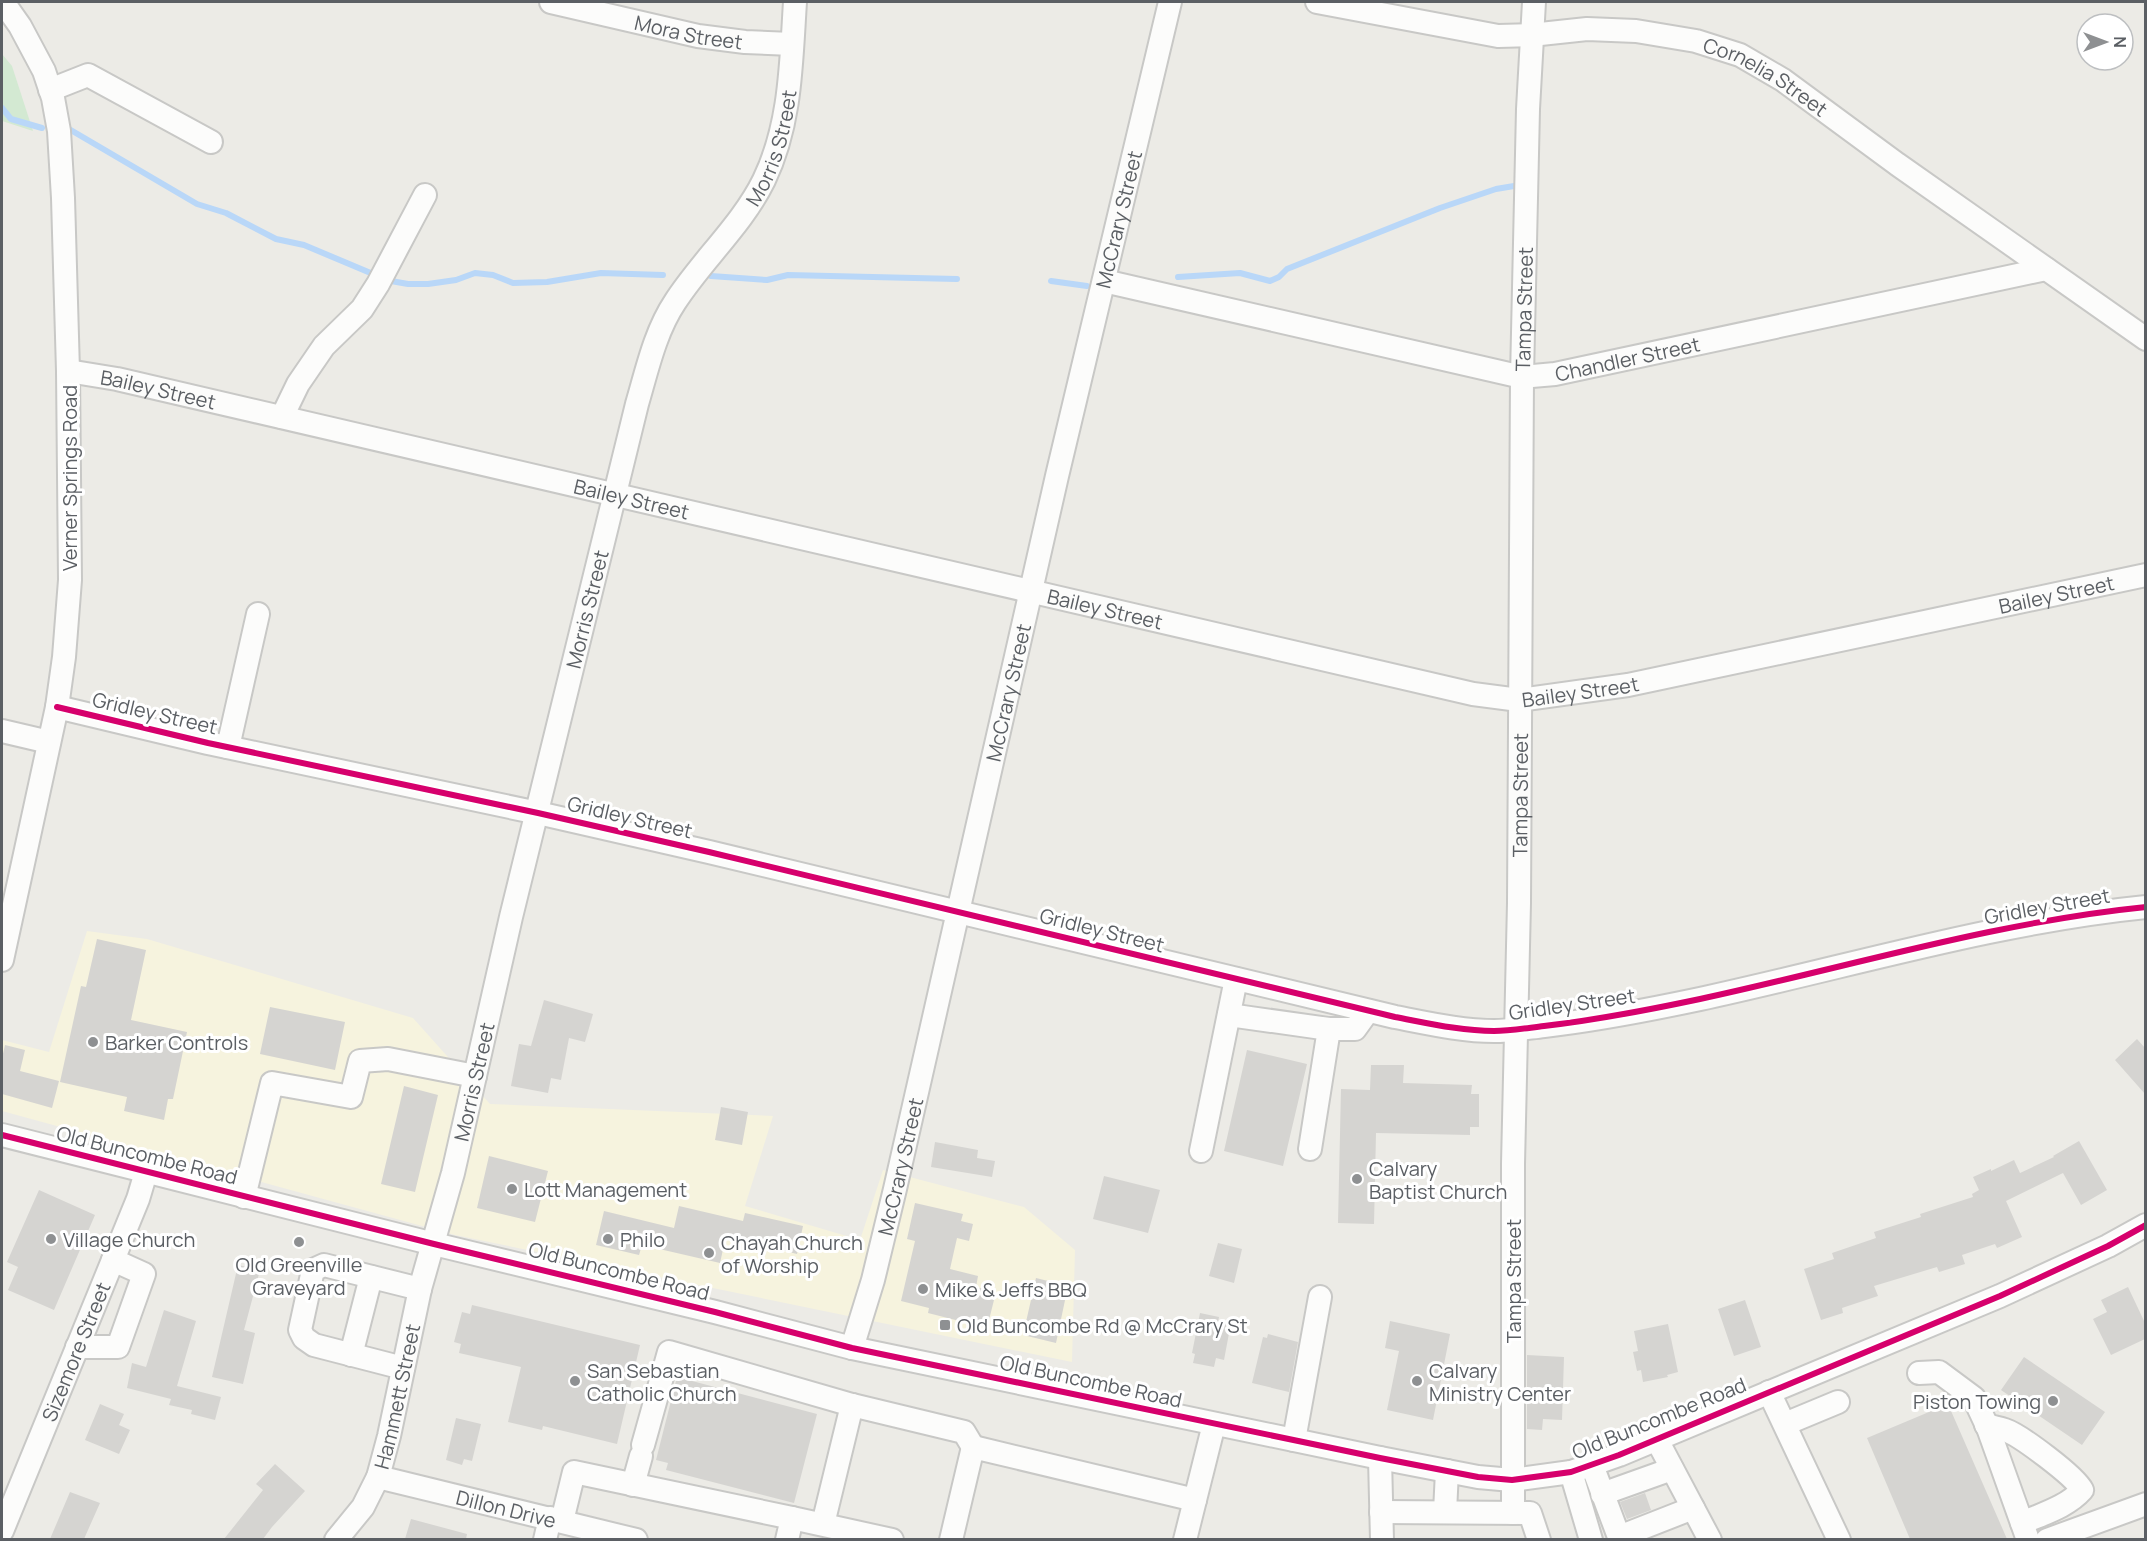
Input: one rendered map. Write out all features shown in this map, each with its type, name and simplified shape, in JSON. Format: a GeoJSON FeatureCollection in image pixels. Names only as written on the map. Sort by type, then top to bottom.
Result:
{"type":"FeatureCollection","features":[{"type":"Feature","properties":{"kind":"street","name":"Verner Springs Road"},"geometry":{"type":"LineString","coordinates":[[2,960],[57,707],[64,657],[70,580],[68,371],[59,130],[50,90],[34,51],[3,2]]}},
{"type":"Feature","properties":{"kind":"street","name":"Mora Street"},"geometry":{"type":"LineString","coordinates":[[551,2],[698,36],[745,42],[792,44]]}},
{"type":"Feature","properties":{"kind":"street","name":"Morris Street"},"geometry":{"type":"LineString","coordinates":[[434,1244],[453,1173],[511,917],[637,404],[656,342],[673,305],[747,209],[770,166],[781,135],[788,103],[795,2]]}},
{"type":"Feature","properties":{"kind":"street","name":"McCrary Street"},"geometry":{"type":"LineString","coordinates":[[852,1347],[873,1280],[895,1189],[1030,591],[1170,2]]}},
{"type":"Feature","properties":{"kind":"street","name":"Cornelia Street"},"geometry":{"type":"LineString","coordinates":[[1317,2],[1498,36],[1587,29],[1636,31],[1696,41],[1740,55],[1783,80],[2145,339]]}},
{"type":"Feature","properties":{"kind":"street","name":"Tampa Street"},"geometry":{"type":"LineString","coordinates":[[1513,1513],[1522,377],[1531,35],[1534,2]]}},
{"type":"Feature","properties":{"kind":"street"},"geometry":{"type":"LineString","coordinates":[[50,90],[88,75],[211,142]]}},
{"type":"Feature","properties":{"kind":"street"},"geometry":{"type":"LineString","coordinates":[[282,417],[298,384],[324,346],[362,309],[378,284],[425,195]]}},
{"type":"Feature","properties":{"kind":"street","name":"Chandler Street"},"geometry":{"type":"LineString","coordinates":[[1104,281],[1522,377],[1555,374],[2046,269]]}},
{"type":"Feature","properties":{"kind":"street","name":"Bailey Street"},"geometry":{"type":"LineString","coordinates":[[68,371],[117,379],[1450,689],[1519,700],[1628,685],[2145,575]]}},
{"type":"Feature","properties":{"kind":"street"},"geometry":{"type":"LineString","coordinates":[[228,747],[258,614]]}},
{"type":"Feature","properties":{"kind":"street","name":"Gridley Street"},"geometry":{"type":"LineString","coordinates":[[57,707],[228,747],[709,852],[1368,1011],[1458,1028],[1494,1031],[1623,1015],[1794,979],[1990,932],[2100,912],[2145,907]]}},
{"type":"Feature","properties":{"kind":"street"},"geometry":{"type":"LineString","coordinates":[[2,731],[49,742]]}},
{"type":"Feature","properties":{"kind":"street"},"geometry":{"type":"LineString","coordinates":[[1200,1151],[1236,979]]}},
{"type":"Feature","properties":{"kind":"street"},"geometry":{"type":"LineString","coordinates":[[1296,1025],[1303,995]]}},
{"type":"Feature","properties":{"kind":"street"},"geometry":{"type":"LineString","coordinates":[[1229,1015],[1329,1029],[1355,1029],[1368,1011]]}},
{"type":"Feature","properties":{"kind":"street"},"geometry":{"type":"LineString","coordinates":[[1310,1149],[1329,1029]]}},
{"type":"Feature","properties":{"kind":"street"},"geometry":{"type":"LineString","coordinates":[[244,1197],[273,1083],[351,1097],[360,1061],[387,1059],[475,1076]]}},
{"type":"Feature","properties":{"kind":"street","name":"Old Buncombe Road"},"geometry":{"type":"LineString","coordinates":[[2,1135],[852,1347],[1447,1472],[1512,1480],[1582,1468],[1657,1440],[2011,1292],[2108,1246],[2145,1225]]}},
{"type":"Feature","properties":{"kind":"street","name":"Sizemore Street"},"geometry":{"type":"LineString","coordinates":[[2,1531],[138,1199],[146,1172]]}},
{"type":"Feature","properties":{"kind":"street","name":"Hammett Street"},"geometry":{"type":"LineString","coordinates":[[336,1539],[363,1507],[378,1477],[420,1289],[434,1244]]}},
{"type":"Feature","properties":{"kind":"street"},"geometry":{"type":"LineString","coordinates":[[77,1347],[118,1347],[144,1274],[113,1260]]}},
{"type":"Feature","properties":{"kind":"street"},"geometry":{"type":"LineString","coordinates":[[403,1368],[314,1345],[304,1338],[300,1330],[313,1270],[324,1265],[420,1289]]}},
{"type":"Feature","properties":{"kind":"street"},"geometry":{"type":"LineString","coordinates":[[351,1355],[371,1277]]}},
{"type":"Feature","properties":{"kind":"street"},"geometry":{"type":"LineString","coordinates":[[1294,1440],[1320,1297]]}},
{"type":"Feature","properties":{"kind":"street"},"geometry":{"type":"LineString","coordinates":[[633,1485],[669,1352],[852,1405],[964,1432],[973,1447],[951,1539]]}},
{"type":"Feature","properties":{"kind":"street"},"geometry":{"type":"LineString","coordinates":[[1919,1373],[1939,1372],[1974,1398],[2025,1531],[2075,1498],[2082,1490],[2060,1466],[2007,1430],[1986,1425]]}},
{"type":"Feature","properties":{"kind":"street"},"geometry":{"type":"LineString","coordinates":[[1769,1392],[1839,1539]]}},
{"type":"Feature","properties":{"kind":"street"},"geometry":{"type":"LineString","coordinates":[[1785,1424],[1838,1402]]}},
{"type":"Feature","properties":{"kind":"street"},"geometry":{"type":"LineString","coordinates":[[823,1524],[852,1405]]}},
{"type":"Feature","properties":{"kind":"street"},"geometry":{"type":"LineString","coordinates":[[1185,1539],[1214,1424]]}},
{"type":"Feature","properties":{"kind":"street"},"geometry":{"type":"LineString","coordinates":[[1657,1440],[1710,1539]]}},
{"type":"Feature","properties":{"kind":"street"},"geometry":{"type":"LineString","coordinates":[[973,1447],[1195,1500]]}},
{"type":"Feature","properties":{"kind":"street"},"geometry":{"type":"LineString","coordinates":[[1619,1455],[1630,1484]]}},
{"type":"Feature","properties":{"kind":"street"},"geometry":{"type":"LineString","coordinates":[[1380,1458],[1382,1539]]}},
{"type":"Feature","properties":{"kind":"street"},"geometry":{"type":"LineString","coordinates":[[1582,1468],[1602,1494],[1619,1537],[1693,1508]]}},
{"type":"Feature","properties":{"kind":"street"},"geometry":{"type":"LineString","coordinates":[[1582,1468],[1588,1532],[1611,1516]]}},
{"type":"Feature","properties":{"kind":"street"},"geometry":{"type":"LineString","coordinates":[[1602,1494],[1672,1469]]}},
{"type":"Feature","properties":{"kind":"street"},"geometry":{"type":"LineString","coordinates":[[552,1526],[574,1472],[633,1485],[789,1529],[823,1524],[892,1539]]}},
{"type":"Feature","properties":{"kind":"street"},"geometry":{"type":"LineString","coordinates":[[1445,1512],[1447,1472]]}},
{"type":"Feature","properties":{"kind":"street","name":"Dillon Drive"},"geometry":{"type":"LineString","coordinates":[[378,1477],[552,1526],[636,1539]]}},
{"type":"Feature","properties":{"kind":"street"},"geometry":{"type":"LineString","coordinates":[[2047,1539],[2145,1504]]}},
{"type":"Feature","properties":{"kind":"street"},"geometry":{"type":"LineString","coordinates":[[1382,1512],[1530,1513],[1539,1539]]}},
{"type":"Feature","properties":{"kind":"shaded area"},"geometry":{"type":"Polygon","coordinates":[[[87,931],[147,939],[413,1018],[490,1104],[773,1116],[745,1206],[860,1240],[883,1170],[1024,1207],[1075,1250],[1072,1362],[455,1235],[2,1111],[2,1040],[49,1052],[87,931]]]}},
{"type":"Feature","properties":{"kind":"green space"},"geometry":{"type":"Polygon","coordinates":[[[2,54],[12,66],[33,131],[2,121],[2,54]]]}},
{"type":"Feature","properties":{"kind":"building"},"geometry":{"type":"Polygon","coordinates":[[[97,939],[146,950],[131,1020],[187,1032],[173,1099],[168,1099],[164,1120],[124,1111],[127,1097],[60,1082],[81,986],[86,987],[97,939]]]}},
{"type":"Feature","properties":{"kind":"building"},"geometry":{"type":"Polygon","coordinates":[[[544,1000],[593,1014],[585,1042],[569,1038],[561,1080],[551,1078],[548,1093],[511,1086],[519,1044],[531,1046],[544,1000]]]}},
{"type":"Feature","properties":{"kind":"building"},"geometry":{"type":"Polygon","coordinates":[[[270,1007],[345,1022],[335,1070],[260,1054],[270,1007]]]}},
{"type":"Feature","properties":{"kind":"building"},"geometry":{"type":"Polygon","coordinates":[[[2137,1039],[2145,1048],[2145,1094],[2115,1060],[2137,1039]]]}},
{"type":"Feature","properties":{"kind":"building"},"geometry":{"type":"Polygon","coordinates":[[[5,1045],[25,1050],[20,1071],[59,1081],[52,1108],[2,1094],[2,1058],[5,1045]]]}},
{"type":"Feature","properties":{"kind":"building"},"geometry":{"type":"Polygon","coordinates":[[[1247,1050],[1307,1064],[1283,1166],[1224,1151],[1247,1050]]]}},
{"type":"Feature","properties":{"kind":"building","name":"Calvary Baptist Church"},"geometry":{"type":"Polygon","coordinates":[[[1371,1065],[1404,1065],[1403,1083],[1472,1085],[1471,1094],[1479,1094],[1479,1127],[1470,1127],[1470,1135],[1376,1133],[1374,1224],[1338,1223],[1341,1089],[1370,1090],[1371,1065]]]}},
{"type":"Feature","properties":{"kind":"building"},"geometry":{"type":"Polygon","coordinates":[[[404,1086],[438,1095],[415,1192],[381,1184],[404,1086]]]}},
{"type":"Feature","properties":{"kind":"building"},"geometry":{"type":"Polygon","coordinates":[[[721,1107],[748,1112],[742,1145],[715,1140],[721,1107]]]}},
{"type":"Feature","properties":{"kind":"building"},"geometry":{"type":"Polygon","coordinates":[[[2079,1141],[2107,1190],[2081,1205],[2063,1173],[2006,1201],[2022,1237],[1997,1248],[1995,1244],[1962,1255],[1965,1264],[1939,1272],[1937,1267],[1874,1286],[1878,1296],[1842,1308],[1843,1313],[1821,1320],[1804,1269],[1834,1259],[1832,1253],[1876,1238],[1874,1232],[1973,1197],[1972,1194],[1979,1190],[1973,1177],[2014,1160],[2020,1173],[2054,1157],[2079,1141]]]}},
{"type":"Feature","properties":{"kind":"building"},"geometry":{"type":"Polygon","coordinates":[[[935,1142],[978,1150],[977,1158],[995,1161],[992,1177],[931,1167],[935,1142]]]}},
{"type":"Feature","properties":{"kind":"building","name":"Lott Management"},"geometry":{"type":"Polygon","coordinates":[[[489,1156],[548,1171],[535,1222],[477,1208],[489,1156]]]}},
{"type":"Feature","properties":{"kind":"building"},"geometry":{"type":"Polygon","coordinates":[[[1104,1176],[1160,1190],[1148,1233],[1093,1219],[1104,1176]]]}},
{"type":"Feature","properties":{"kind":"building","name":"Village Church"},"geometry":{"type":"Polygon","coordinates":[[[39,1190],[95,1215],[54,1310],[8,1290],[18,1267],[7,1262],[39,1190]]]}},
{"type":"Feature","properties":{"kind":"building"},"geometry":{"type":"Polygon","coordinates":[[[915,1203],[963,1214],[961,1221],[973,1224],[969,1241],[957,1238],[950,1269],[978,1276],[976,1287],[996,1292],[987,1328],[928,1313],[929,1308],[901,1301],[915,1241],[907,1239],[915,1203]]]}},
{"type":"Feature","properties":{"kind":"building"},"geometry":{"type":"Polygon","coordinates":[[[679,1206],[743,1221],[745,1213],[803,1226],[797,1254],[726,1236],[720,1263],[642,1245],[639,1255],[596,1245],[604,1211],[674,1228],[679,1206]]]}},
{"type":"Feature","properties":{"kind":"building"},"geometry":{"type":"Polygon","coordinates":[[[1218,1243],[1242,1249],[1234,1283],[1209,1276],[1218,1243]]]}},
{"type":"Feature","properties":{"kind":"building"},"geometry":{"type":"Polygon","coordinates":[[[238,1265],[260,1270],[244,1330],[255,1333],[243,1384],[212,1377],[238,1265]]]}},
{"type":"Feature","properties":{"kind":"building"},"geometry":{"type":"Polygon","coordinates":[[[1036,1278],[1068,1286],[1056,1343],[1023,1335],[1036,1278]]]}},
{"type":"Feature","properties":{"kind":"building"},"geometry":{"type":"Polygon","coordinates":[[[2128,1287],[2145,1323],[2145,1339],[2111,1355],[2093,1319],[2107,1312],[2101,1300],[2128,1287]]]}},
{"type":"Feature","properties":{"kind":"building"},"geometry":{"type":"Polygon","coordinates":[[[1745,1300],[1761,1347],[1734,1356],[1718,1309],[1745,1300]]]}},
{"type":"Feature","properties":{"kind":"building","name":"San Sebastian Catholic Church"},"geometry":{"type":"Polygon","coordinates":[[[472,1305],[640,1345],[617,1444],[543,1426],[542,1430],[508,1422],[521,1367],[459,1353],[461,1344],[454,1342],[462,1312],[470,1314],[472,1305]]]}},
{"type":"Feature","properties":{"kind":"building"},"geometry":{"type":"Polygon","coordinates":[[[164,1310],[196,1321],[177,1386],[221,1397],[215,1420],[191,1414],[192,1410],[169,1405],[171,1399],[127,1388],[132,1363],[146,1367],[164,1310]]]}},
{"type":"Feature","properties":{"kind":"building"},"geometry":{"type":"Polygon","coordinates":[[[1200,1313],[1219,1317],[1218,1322],[1227,1324],[1226,1327],[1230,1328],[1224,1360],[1216,1358],[1214,1367],[1193,1363],[1195,1354],[1192,1353],[1200,1313]]]}},
{"type":"Feature","properties":{"kind":"building","name":"Calvary Ministry Center"},"geometry":{"type":"Polygon","coordinates":[[[1390,1321],[1450,1334],[1433,1420],[1387,1410],[1399,1351],[1385,1348],[1390,1321]]]}},
{"type":"Feature","properties":{"kind":"building"},"geometry":{"type":"Polygon","coordinates":[[[1668,1324],[1678,1372],[1667,1375],[1668,1377],[1643,1382],[1641,1370],[1637,1371],[1633,1352],[1638,1351],[1634,1331],[1668,1324]]]}},
{"type":"Feature","properties":{"kind":"building"},"geometry":{"type":"Polygon","coordinates":[[[1268,1334],[1298,1342],[1289,1392],[1252,1383],[1263,1337],[1267,1338],[1268,1334]]]}},
{"type":"Feature","properties":{"kind":"building"},"geometry":{"type":"Polygon","coordinates":[[[1527,1355],[1564,1357],[1562,1420],[1543,1419],[1542,1430],[1527,1429],[1527,1355]]]}},
{"type":"Feature","properties":{"kind":"building","name":"Piston Towing"},"geometry":{"type":"Polygon","coordinates":[[[2024,1357],[2105,1412],[2082,1445],[2001,1390],[2024,1357]]]}},
{"type":"Feature","properties":{"kind":"building"},"geometry":{"type":"Polygon","coordinates":[[[677,1377],[817,1414],[794,1503],[666,1470],[668,1463],[656,1460],[677,1377]]]}},
{"type":"Feature","properties":{"kind":"building"},"geometry":{"type":"Polygon","coordinates":[[[100,1404],[124,1414],[119,1425],[130,1430],[119,1454],[85,1440],[100,1404]]]}},
{"type":"Feature","properties":{"kind":"building"},"geometry":{"type":"Polygon","coordinates":[[[1948,1404],[2007,1539],[1910,1539],[1867,1438],[1948,1404]]]}},
{"type":"Feature","properties":{"kind":"building"},"geometry":{"type":"Polygon","coordinates":[[[456,1418],[481,1424],[472,1461],[464,1459],[462,1465],[446,1460],[456,1418]]]}},
{"type":"Feature","properties":{"kind":"building"},"geometry":{"type":"Polygon","coordinates":[[[275,1464],[305,1491],[263,1539],[224,1539],[263,1490],[256,1484],[275,1464]]]}},
{"type":"Feature","properties":{"kind":"building"},"geometry":{"type":"Polygon","coordinates":[[[70,1492],[100,1503],[84,1539],[50,1539],[70,1492]]]}},
{"type":"Feature","properties":{"kind":"building"},"geometry":{"type":"Polygon","coordinates":[[[1645,1493],[1651,1510],[1627,1519],[1620,1502],[1645,1493]]]}},
{"type":"Feature","properties":{"kind":"building"},"geometry":{"type":"Polygon","coordinates":[[[411,1519],[467,1534],[466,1539],[405,1539],[411,1519]]]}},
{"type":"Feature","properties":{"kind":"waterway"},"geometry":{"type":"LineString","coordinates":[[2,108],[11,119],[42,128]]}},
{"type":"Feature","properties":{"kind":"waterway"},"geometry":{"type":"LineString","coordinates":[[69,129],[197,204],[226,213],[276,239],[304,245],[373,274]]}},
{"type":"Feature","properties":{"kind":"waterway"},"geometry":{"type":"LineString","coordinates":[[1178,277],[1240,273],[1270,281],[1279,277],[1287,269],[1440,208],[1496,189],[1514,186]]}},
{"type":"Feature","properties":{"kind":"waterway"},"geometry":{"type":"LineString","coordinates":[[391,281],[428,284],[456,280],[475,273],[493,275],[513,283],[547,282],[601,273],[663,275]]}},
{"type":"Feature","properties":{"kind":"waterway"},"geometry":{"type":"LineString","coordinates":[[711,276],[767,280],[788,275],[957,279]]}},
{"type":"Feature","properties":{"kind":"waterway"},"geometry":{"type":"LineString","coordinates":[[1051,281],[1087,286]]}},
{"type":"Feature","properties":{"kind":"cycle path"},"geometry":{"type":"LineString","coordinates":[[57,707],[208,743],[709,852],[1395,1017],[1469,1030],[1512,1030],[1622,1014],[1700,999],[1978,934],[2034,923],[2146,907]]}},
{"type":"Feature","properties":{"kind":"cycle path"},"geometry":{"type":"LineString","coordinates":[[2,1135],[852,1348],[1380,1458],[1478,1477],[1512,1480],[1571,1472],[1619,1455],[2000,1296],[2108,1246],[2146,1225]]}},
{"type":"Feature","properties":{"kind":"place","name":"Barker Controls"},"geometry":{"type":"Point","coordinates":[93,1042]}},
{"type":"Feature","properties":{"kind":"place","name":"Calvary Baptist Church"},"geometry":{"type":"Point","coordinates":[1357,1179]}},
{"type":"Feature","properties":{"kind":"place","name":"Lott Management"},"geometry":{"type":"Point","coordinates":[512,1189]}},
{"type":"Feature","properties":{"kind":"place","name":"Village Church"},"geometry":{"type":"Point","coordinates":[51,1239]}},
{"type":"Feature","properties":{"kind":"place","name":"Philo"},"geometry":{"type":"Point","coordinates":[608,1239]}},
{"type":"Feature","properties":{"kind":"place","name":"Old Greenville Graveyard"},"geometry":{"type":"Point","coordinates":[299,1242]}},
{"type":"Feature","properties":{"kind":"place","name":"Chayah Church of Worship"},"geometry":{"type":"Point","coordinates":[709,1253]}},
{"type":"Feature","properties":{"kind":"place","name":"Mike & Jeffs BBQ"},"geometry":{"type":"Point","coordinates":[923,1289]}},
{"type":"Feature","properties":{"kind":"place","name":"Old Buncombe Rd @ McCrary St"},"geometry":{"type":"Point","coordinates":[945,1325]}},
{"type":"Feature","properties":{"kind":"place","name":"San Sebastian Catholic Church"},"geometry":{"type":"Point","coordinates":[575,1381]}},
{"type":"Feature","properties":{"kind":"place","name":"Calvary Ministry Center"},"geometry":{"type":"Point","coordinates":[1417,1381]}},
{"type":"Feature","properties":{"kind":"place","name":"Piston Towing"},"geometry":{"type":"Point","coordinates":[2053,1401]}}]}
